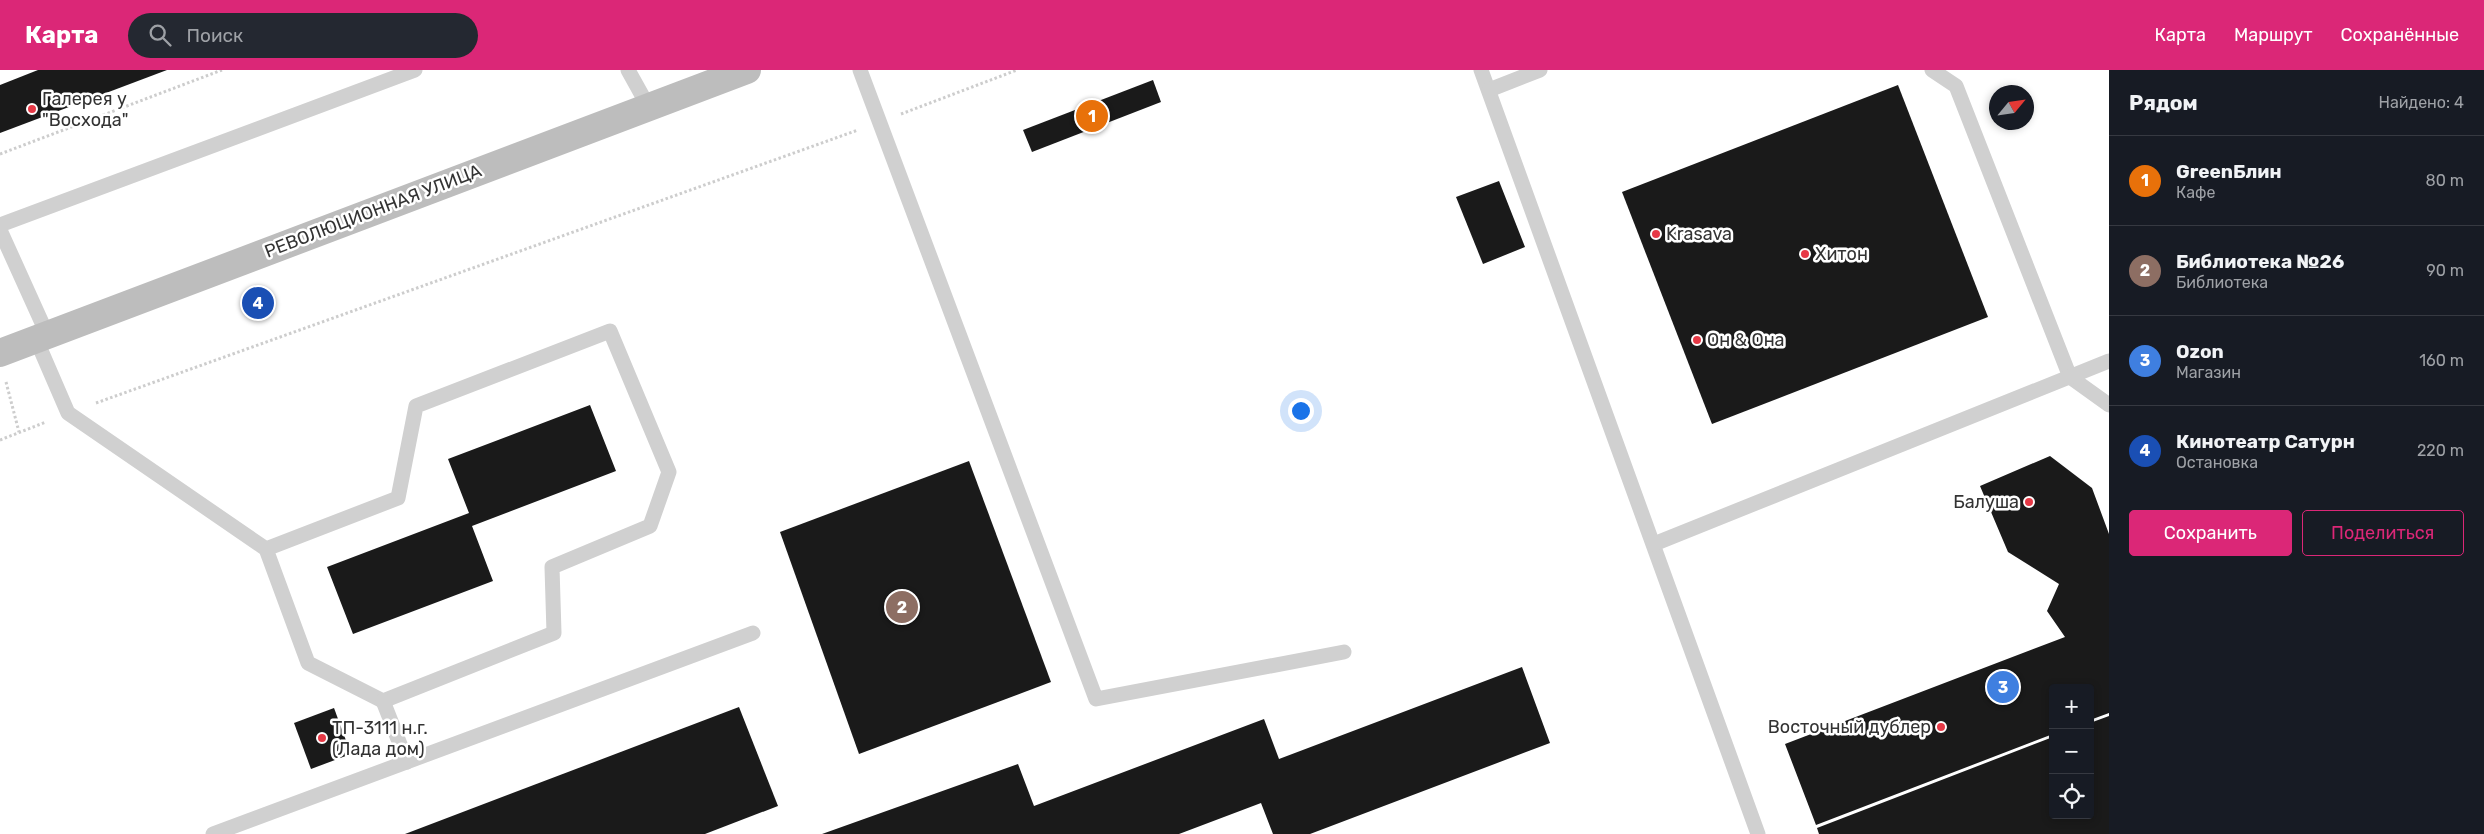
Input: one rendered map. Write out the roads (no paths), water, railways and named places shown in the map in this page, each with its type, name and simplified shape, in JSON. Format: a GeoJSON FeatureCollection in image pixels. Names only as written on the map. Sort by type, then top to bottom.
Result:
{"type":"FeatureCollection","features":[{"type":"Feature","properties":{"kind":"main road","name":"РЕВОЛЮЦИОННАЯ УЛИЦА"},"geometry":{"type":"LineString","coordinates":[[2,365],[41,337],[747,70]]}},
{"type":"Feature","properties":{"kind":"lane"},"geometry":{"type":"LineString","coordinates":[[0,226],[414,70]]}},
{"type":"Feature","properties":{"kind":"lane"},"geometry":{"type":"LineString","coordinates":[[628,70],[648,106]]}},
{"type":"Feature","properties":{"kind":"lane"},"geometry":{"type":"LineString","coordinates":[[860,70],[1096,699],[1344,652]]}},
{"type":"Feature","properties":{"kind":"lane"},"geometry":{"type":"LineString","coordinates":[[1481,70],[1758,834]]}},
{"type":"Feature","properties":{"kind":"lane"},"geometry":{"type":"LineString","coordinates":[[1489,90],[1540,70]]}},
{"type":"Feature","properties":{"kind":"lane"},"geometry":{"type":"LineString","coordinates":[[1932,70],[1956,86],[2070,377],[2109,405]]}},
{"type":"Feature","properties":{"kind":"lane"},"geometry":{"type":"LineString","coordinates":[[0,230],[68,413],[266,549],[308,663],[383,701],[407,762]]}},
{"type":"Feature","properties":{"kind":"lane"},"geometry":{"type":"LineString","coordinates":[[266,549],[398,498],[416,406],[610,331],[669,472],[650,526],[552,568],[554,633],[383,701]]}},
{"type":"Feature","properties":{"kind":"lane"},"geometry":{"type":"LineString","coordinates":[[1654,544],[2109,361]]}},
{"type":"Feature","properties":{"kind":"lane"},"geometry":{"type":"LineString","coordinates":[[213,834],[753,633]]}},
{"type":"Feature","properties":{"kind":"place","name":"Галерея у \"Восхода\""},"geometry":{"type":"Point","coordinates":[32,109]}},
{"type":"Feature","properties":{"kind":"place","name":"GreenБлин"},"geometry":{"type":"Point","coordinates":[1092,116]}},
{"type":"Feature","properties":{"kind":"place","name":"Krasava"},"geometry":{"type":"Point","coordinates":[1656,234]}},
{"type":"Feature","properties":{"kind":"place","name":"Хитон"},"geometry":{"type":"Point","coordinates":[1805,254]}},
{"type":"Feature","properties":{"kind":"place","name":"Кинотеатр Сатурн"},"geometry":{"type":"Point","coordinates":[258,303]}},
{"type":"Feature","properties":{"kind":"place","name":"Он & Она"},"geometry":{"type":"Point","coordinates":[1697,340]}},
{"type":"Feature","properties":{"kind":"place","name":"Балуша"},"geometry":{"type":"Point","coordinates":[2029,502]}},
{"type":"Feature","properties":{"kind":"place","name":"Библиотека №26"},"geometry":{"type":"Point","coordinates":[902,607]}},
{"type":"Feature","properties":{"kind":"place","name":"Ozon"},"geometry":{"type":"Point","coordinates":[2003,687]}},
{"type":"Feature","properties":{"kind":"place","name":"Восточный дублер"},"geometry":{"type":"Point","coordinates":[1941,727]}},
{"type":"Feature","properties":{"kind":"place","name":"ТП-3111 н.г. (Лада дом)"},"geometry":{"type":"Point","coordinates":[322,738]}}]}
